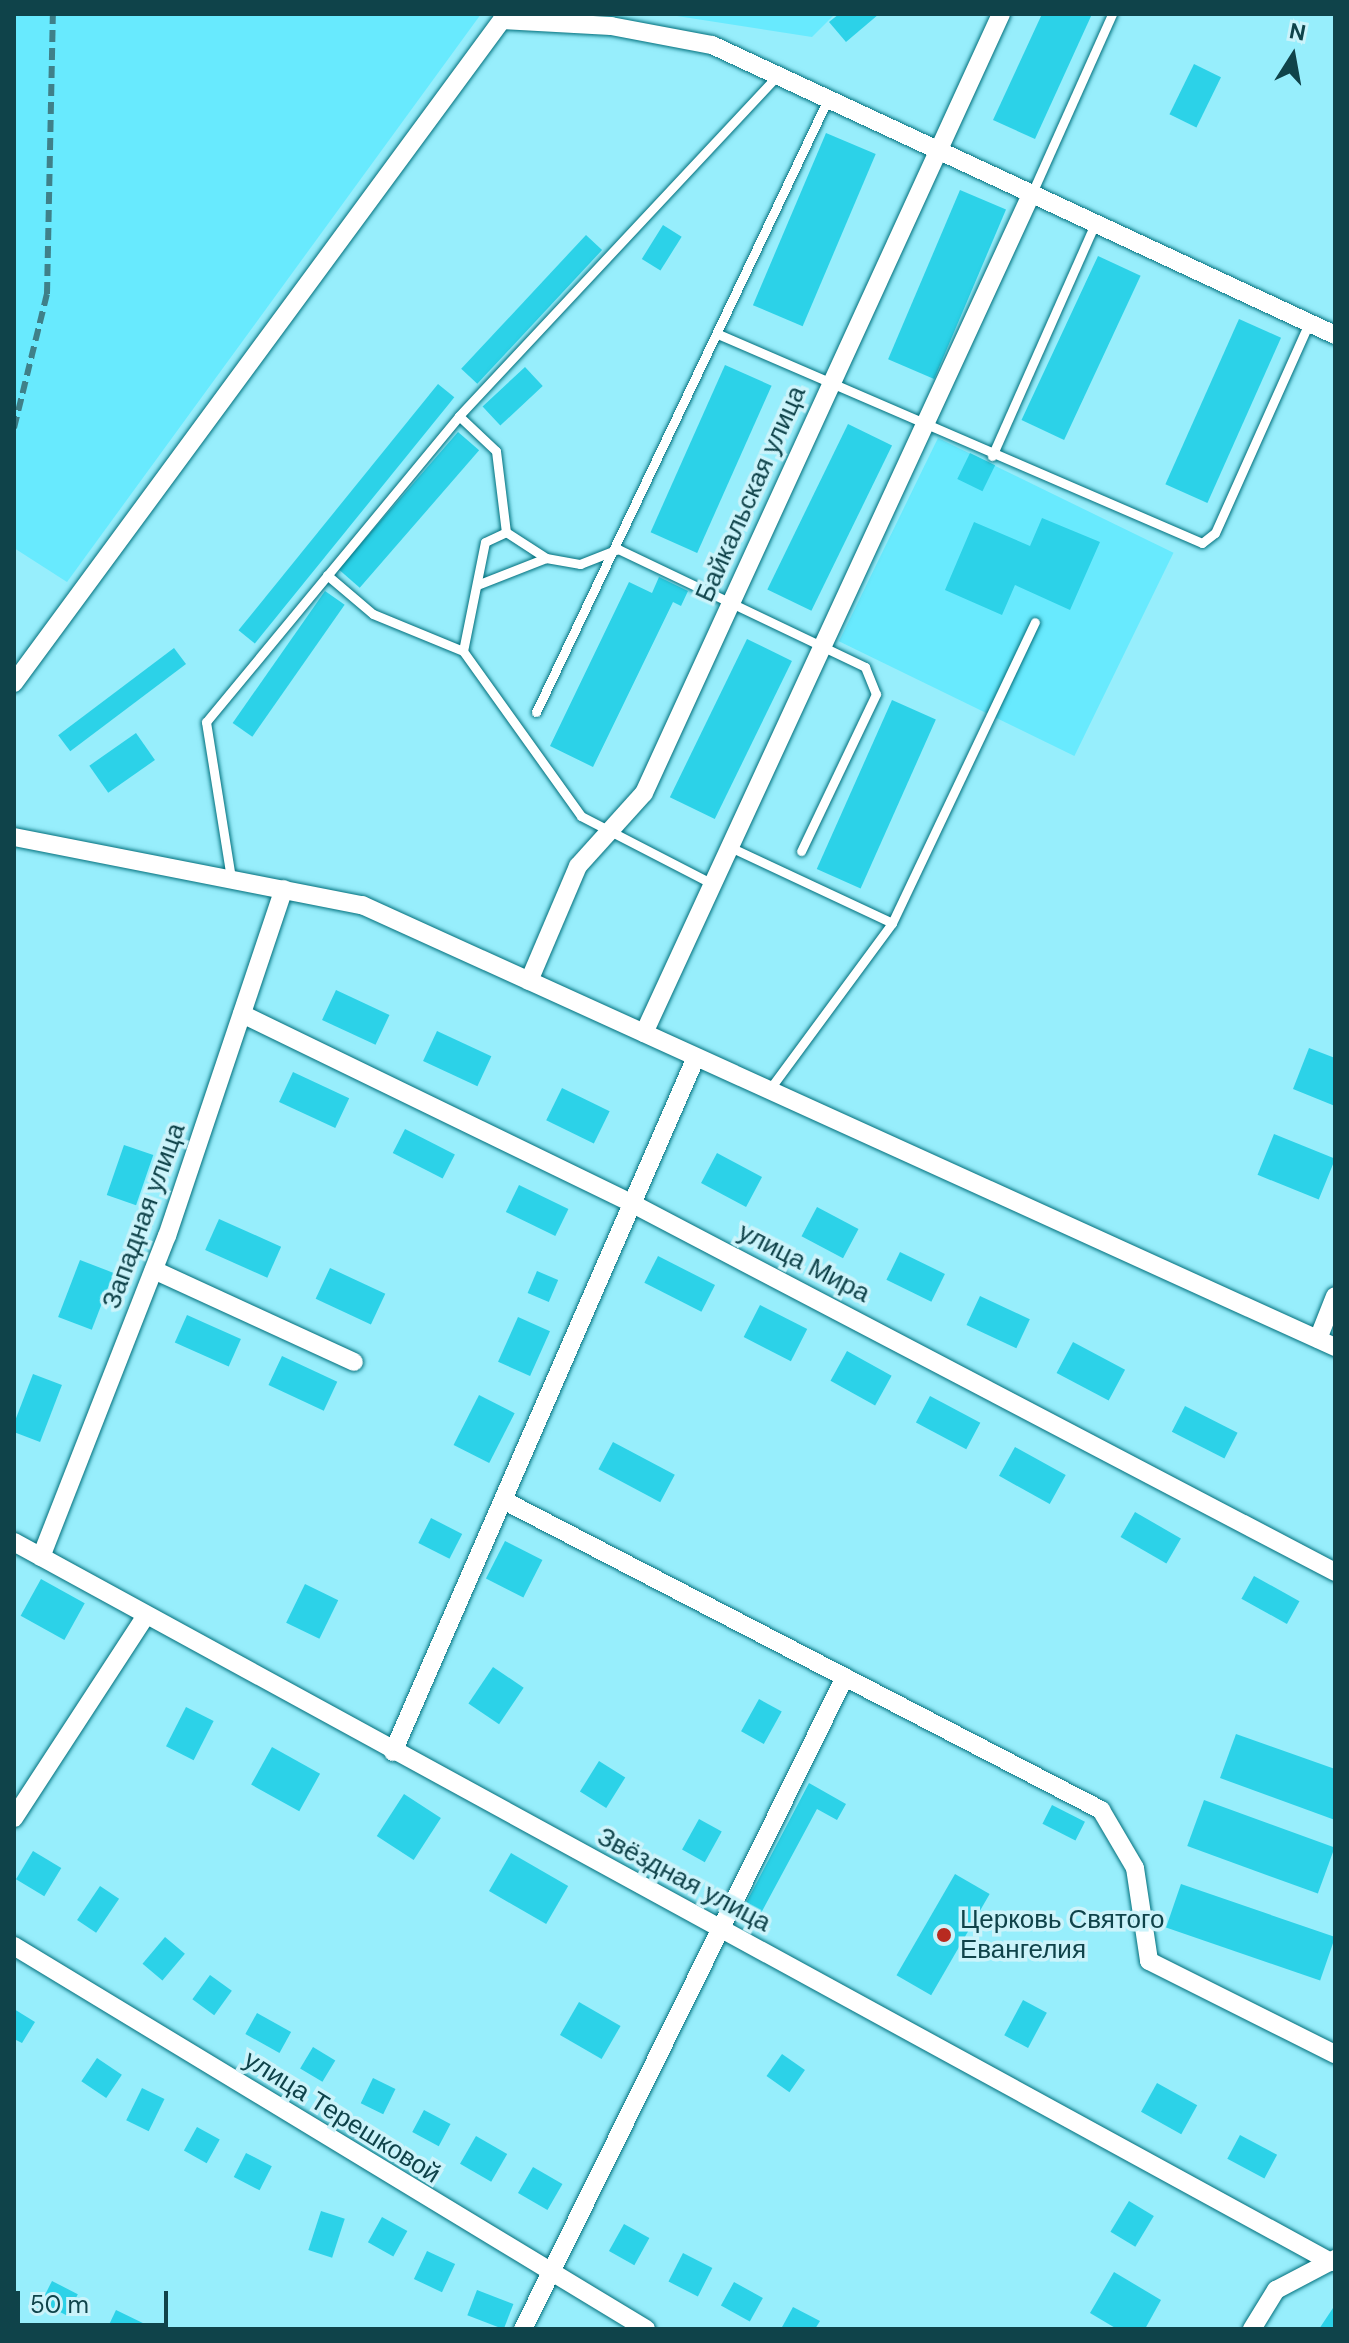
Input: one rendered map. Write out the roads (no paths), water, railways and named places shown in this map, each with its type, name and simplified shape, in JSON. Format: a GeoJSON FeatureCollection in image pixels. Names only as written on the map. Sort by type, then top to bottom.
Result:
{"type":"FeatureCollection","features":[{"type":"Feature","properties":{"kind":"street","name":"Байкальская улица"},"geometry":{"type":"LineString","coordinates":[[529,981],[578,866],[644,793],[1001,14]]}},
{"type":"Feature","properties":{"kind":"street"},"geometry":{"type":"LineString","coordinates":[[14,683],[502,20],[611,26],[712,45],[935,153],[1335,335]]}},
{"type":"Feature","properties":{"kind":"street"},"geometry":{"type":"LineString","coordinates":[[644,1033],[1030,197]]}},
{"type":"Feature","properties":{"kind":"street"},"geometry":{"type":"LineString","coordinates":[[14,837],[362,905],[1326,1343],[1335,1296]]}},
{"type":"Feature","properties":{"kind":"street","name":"Западная улица"},"geometry":{"type":"LineString","coordinates":[[41,1557],[154,1270],[284,889]]}},
{"type":"Feature","properties":{"kind":"street","name":"улица Мира"},"geometry":{"type":"LineString","coordinates":[[242,1014],[633,1204],[1335,1572]]}},
{"type":"Feature","properties":{"kind":"street"},"geometry":{"type":"LineString","coordinates":[[393,1752],[696,1057]]}},
{"type":"Feature","properties":{"kind":"street"},"geometry":{"type":"LineString","coordinates":[[154,1270],[354,1362]]}},
{"type":"Feature","properties":{"kind":"street"},"geometry":{"type":"LineString","coordinates":[[503,1500],[1101,1810],[1135,1868],[1149,1961],[1335,2054]]}},
{"type":"Feature","properties":{"kind":"street","name":"Звёздная улица"},"geometry":{"type":"LineString","coordinates":[[14,1542],[393,1752],[1333,2260]]}},
{"type":"Feature","properties":{"kind":"street"},"geometry":{"type":"LineString","coordinates":[[14,1818],[145,1617]]}},
{"type":"Feature","properties":{"kind":"street"},"geometry":{"type":"LineString","coordinates":[[523,2329],[845,1677]]}},
{"type":"Feature","properties":{"kind":"street","name":"улица Терешковой"},"geometry":{"type":"LineString","coordinates":[[14,1946],[548,2275],[646,2329]]}},
{"type":"Feature","properties":{"kind":"street"},"geometry":{"type":"LineString","coordinates":[[1252,2329],[1276,2290],[1333,2260]]}},
{"type":"Feature","properties":{"kind":"lane"},"geometry":{"type":"LineString","coordinates":[[1030,197],[1112,14]]}},
{"type":"Feature","properties":{"kind":"lane"},"geometry":{"type":"LineString","coordinates":[[231,878],[206,722],[459,416],[777,76]]}},
{"type":"Feature","properties":{"kind":"lane"},"geometry":{"type":"LineString","coordinates":[[536,712],[618,549],[827,101]]}},
{"type":"Feature","properties":{"kind":"lane"},"geometry":{"type":"LineString","coordinates":[[992,456],[1094,226]]}},
{"type":"Feature","properties":{"kind":"lane"},"geometry":{"type":"LineString","coordinates":[[718,334],[924,427],[1202,543],[1215,533],[1309,323]]}},
{"type":"Feature","properties":{"kind":"lane"},"geometry":{"type":"LineString","coordinates":[[459,416],[496,451],[506,532],[546,558],[580,564],[618,549],[865,667],[876,694],[801,851]]}},
{"type":"Feature","properties":{"kind":"lane"},"geometry":{"type":"LineString","coordinates":[[463,651],[485,542],[506,532]]}},
{"type":"Feature","properties":{"kind":"lane"},"geometry":{"type":"LineString","coordinates":[[477,585],[546,558]]}},
{"type":"Feature","properties":{"kind":"lane"},"geometry":{"type":"LineString","coordinates":[[327,575],[373,614],[463,651],[581,816],[713,884]]}},
{"type":"Feature","properties":{"kind":"lane"},"geometry":{"type":"LineString","coordinates":[[769,1090],[892,923],[1035,622]]}},
{"type":"Feature","properties":{"kind":"lane"},"geometry":{"type":"LineString","coordinates":[[730,847],[892,923]]}},
{"type":"Feature","properties":{"kind":"railway"},"geometry":{"type":"LineString","coordinates":[[14,428],[47,294],[53,14]]}},
{"type":"Feature","properties":{"kind":"place","name":"Церковь Святого Евангелия"},"geometry":{"type":"Point","coordinates":[944,1935]}}]}
